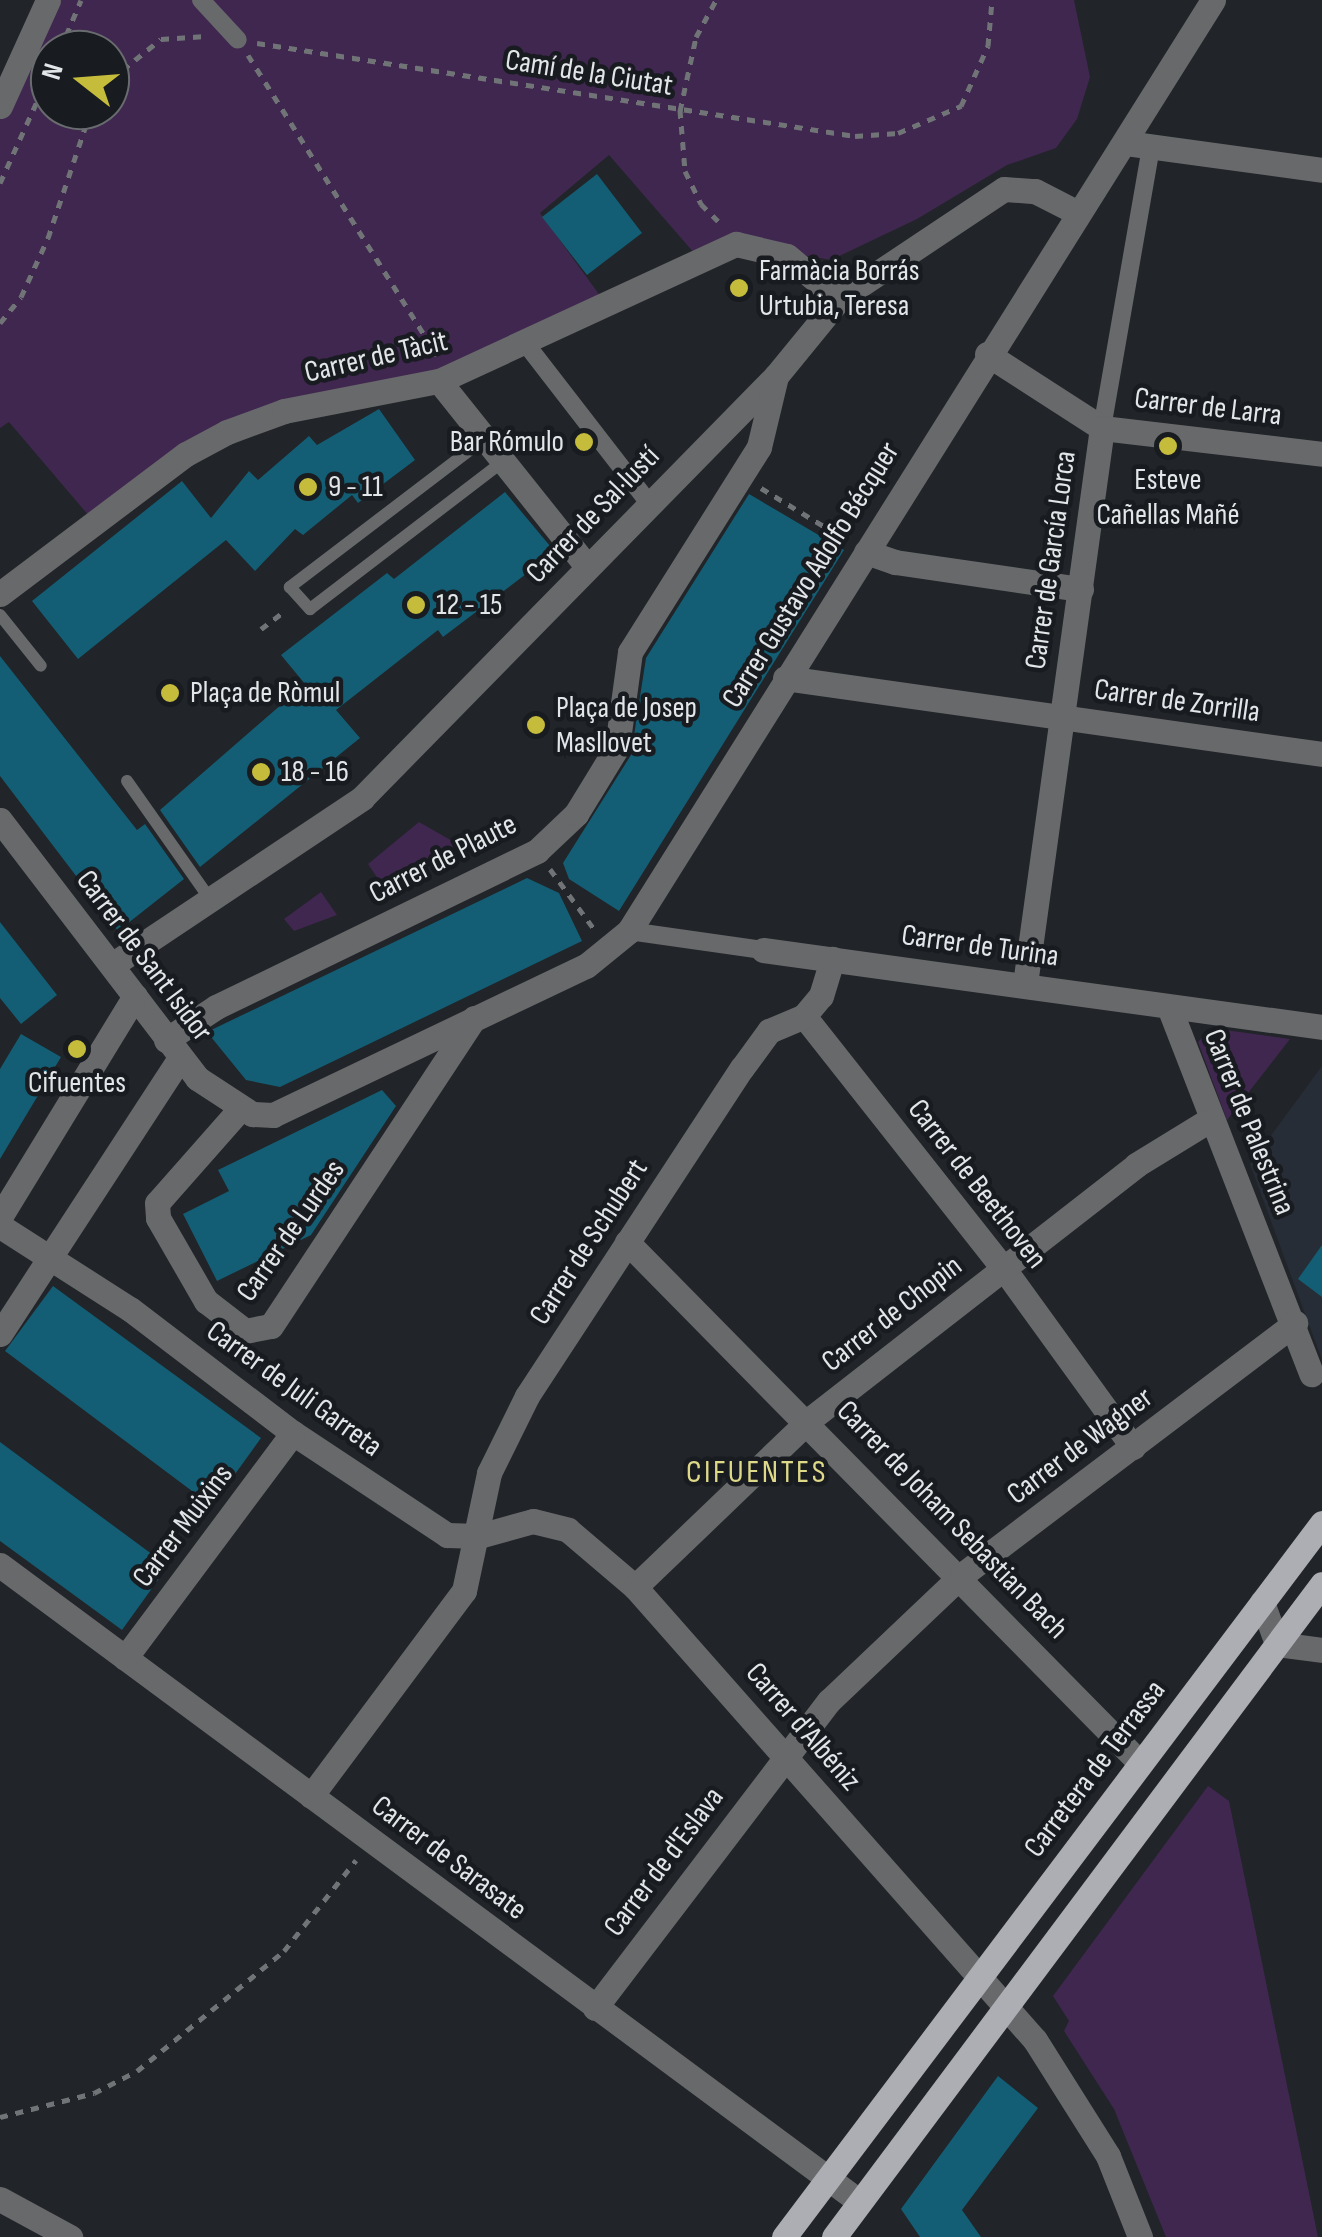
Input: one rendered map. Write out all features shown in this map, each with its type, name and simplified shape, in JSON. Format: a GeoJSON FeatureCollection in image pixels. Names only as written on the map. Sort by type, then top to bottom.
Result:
{"type":"FeatureCollection","features":[{"type":"Feature","properties":{"kind":"main road","name":"Carretera de Terrassa"},"geometry":{"type":"LineString","coordinates":[[784,2237],[1322,1523]]}},
{"type":"Feature","properties":{"kind":"main road"},"geometry":{"type":"LineString","coordinates":[[834,2237],[1322,1584]]}},
{"type":"Feature","properties":{"kind":"street"},"geometry":{"type":"LineString","coordinates":[[0,106],[48,0]]}},
{"type":"Feature","properties":{"kind":"street"},"geometry":{"type":"LineString","coordinates":[[201,0],[238,40]]}},
{"type":"Feature","properties":{"kind":"street","name":"Carrer Gustavo Adolfo Bécquer"},"geometry":{"type":"LineString","coordinates":[[246,1111],[273,1114],[586,966],[619,939],[1078,213],[1138,145],[1214,0]]}},
{"type":"Feature","properties":{"kind":"street"},"geometry":{"type":"LineString","coordinates":[[1138,145],[1322,170]]}},
{"type":"Feature","properties":{"kind":"street","name":"Carrer de García Lorca"},"geometry":{"type":"LineString","coordinates":[[1025,984],[1138,145]]}},
{"type":"Feature","properties":{"kind":"street","name":"Carrer de Sal·lustí"},"geometry":{"type":"LineString","coordinates":[[112,964],[362,798],[438,728],[586,565],[776,376],[839,299],[1004,189],[1035,192],[1078,213]]}},
{"type":"Feature","properties":{"kind":"street","name":"Carrer de Tàcit"},"geometry":{"type":"LineString","coordinates":[[0,594],[186,454],[227,432],[284,412],[445,379],[736,244],[753,246]]}},
{"type":"Feature","properties":{"kind":"street"},"geometry":{"type":"LineString","coordinates":[[753,246],[787,256],[839,299]]}},
{"type":"Feature","properties":{"kind":"street"},"geometry":{"type":"LineString","coordinates":[[526,344],[649,503]]}},
{"type":"Feature","properties":{"kind":"street","name":"Carrer de Larra"},"geometry":{"type":"LineString","coordinates":[[987,354],[1102,428],[1322,454]]}},
{"type":"Feature","properties":{"kind":"street","name":"Carrer de Plaute"},"geometry":{"type":"LineString","coordinates":[[173,1049],[216,1007],[537,851],[576,814],[617,747],[630,652],[759,447],[776,376]]}},
{"type":"Feature","properties":{"kind":"street"},"geometry":{"type":"LineString","coordinates":[[445,379],[482,440],[586,565]]}},
{"type":"Feature","properties":{"kind":"street"},"geometry":{"type":"LineString","coordinates":[[866,552],[895,562],[1080,588]]}},
{"type":"Feature","properties":{"kind":"street","name":"Carrer de Zorrilla"},"geometry":{"type":"LineString","coordinates":[[785,678],[1322,754]]}},
{"type":"Feature","properties":{"kind":"street","name":"Carrer de Sant Isidor"},"geometry":{"type":"LineString","coordinates":[[0,820],[173,1049],[246,1111]]}},
{"type":"Feature","properties":{"kind":"street","name":"Carrer de Turina"},"geometry":{"type":"LineString","coordinates":[[619,939],[763,950],[1322,1028]]}},
{"type":"Feature","properties":{"kind":"street"},"geometry":{"type":"LineString","coordinates":[[804,1016],[821,996],[832,959]]}},
{"type":"Feature","properties":{"kind":"street"},"geometry":{"type":"LineString","coordinates":[[0,1217],[135,996]]}},
{"type":"Feature","properties":{"kind":"street","name":"Carrer de Palestrina"},"geometry":{"type":"LineString","coordinates":[[1169,1007],[1295,1323],[1311,1374]]}},
{"type":"Feature","properties":{"kind":"street","name":"Carrer de Schubert"},"geometry":{"type":"LineString","coordinates":[[310,1796],[464,1591],[479,1536],[489,1474],[526,1396],[770,1032],[804,1016]]}},
{"type":"Feature","properties":{"kind":"street","name":"Carrer de Beethoven"},"geometry":{"type":"LineString","coordinates":[[804,1016],[1004,1269],[1133,1447]]}},
{"type":"Feature","properties":{"kind":"street","name":"Carrer de Lurdes"},"geometry":{"type":"LineString","coordinates":[[246,1111],[157,1203],[158,1218],[206,1301],[245,1331],[270,1326],[474,1018]]}},
{"type":"Feature","properties":{"kind":"street"},"geometry":{"type":"LineString","coordinates":[[0,1334],[54,1258],[173,1049]]}},
{"type":"Feature","properties":{"kind":"street","name":"Carrer de Chopin"},"geometry":{"type":"LineString","coordinates":[[635,1587],[809,1420],[1136,1165],[1211,1119]]}},
{"type":"Feature","properties":{"kind":"street","name":"Carrer de Juli Garreta"},"geometry":{"type":"LineString","coordinates":[[0,1226],[54,1258],[293,1433],[447,1536],[479,1536],[534,1521],[568,1530]]}},
{"type":"Feature","properties":{"kind":"street","name":"Carrer de Joham Sebastian Bach"},"geometry":{"type":"LineString","coordinates":[[627,1242],[962,1575],[1140,1762]]}},
{"type":"Feature","properties":{"kind":"street","name":"Carrer de Wagner"},"geometry":{"type":"LineString","coordinates":[[784,1755],[829,1702],[962,1575],[1295,1323]]}},
{"type":"Feature","properties":{"kind":"street","name":"Carrer Muixins"},"geometry":{"type":"LineString","coordinates":[[125,1658],[293,1433]]}},
{"type":"Feature","properties":{"kind":"street","name":"Carrer d'Albéniz"},"geometry":{"type":"LineString","coordinates":[[568,1530],[635,1587],[980,1976]]}},
{"type":"Feature","properties":{"kind":"street","name":"Carrer de Sarasate"},"geometry":{"type":"LineString","coordinates":[[0,1565],[860,2202]]}},
{"type":"Feature","properties":{"kind":"street"},"geometry":{"type":"LineString","coordinates":[[1262,1602],[1277,1644],[1321,1654]]}},
{"type":"Feature","properties":{"kind":"street","name":"Carrer de d'Eslava"},"geometry":{"type":"LineString","coordinates":[[595,2008],[784,1755]]}},
{"type":"Feature","properties":{"kind":"street"},"geometry":{"type":"LineString","coordinates":[[980,1976],[1034,2040],[1108,2156],[1140,2237]]}},
{"type":"Feature","properties":{"kind":"street"},"geometry":{"type":"LineString","coordinates":[[0,2199],[70,2237]]}},
{"type":"Feature","properties":{"kind":"lane"},"geometry":{"type":"LineString","coordinates":[[482,440],[290,587],[310,610],[502,462]]}},
{"type":"Feature","properties":{"kind":"lane"},"geometry":{"type":"LineString","coordinates":[[0,614],[41,666]]}},
{"type":"Feature","properties":{"kind":"lane"},"geometry":{"type":"LineString","coordinates":[[127,781],[210,898]]}},
{"type":"Feature","properties":{"kind":"path"},"geometry":{"type":"LineString","coordinates":[[68,30],[81,0]]}},
{"type":"Feature","properties":{"kind":"path"},"geometry":{"type":"LineString","coordinates":[[716,0],[696,37],[680,110],[681,154],[701,204],[753,246]]}},
{"type":"Feature","properties":{"kind":"path","name":"Camí de la Ciutat"},"geometry":{"type":"LineString","coordinates":[[130,64],[162,39],[188,33],[856,136],[932,122],[961,106],[978,77],[992,0]]}},
{"type":"Feature","properties":{"kind":"path"},"geometry":{"type":"LineString","coordinates":[[238,40],[445,379]]}},
{"type":"Feature","properties":{"kind":"path"},"geometry":{"type":"LineString","coordinates":[[0,184],[30,117]]}},
{"type":"Feature","properties":{"kind":"path"},"geometry":{"type":"LineString","coordinates":[[0,324],[48,238],[84,130]]}},
{"type":"Feature","properties":{"kind":"path"},"geometry":{"type":"LineString","coordinates":[[741,476],[866,552]]}},
{"type":"Feature","properties":{"kind":"path"},"geometry":{"type":"LineString","coordinates":[[260,630],[300,598]]}},
{"type":"Feature","properties":{"kind":"path"},"geometry":{"type":"LineString","coordinates":[[537,851],[619,939]]}},
{"type":"Feature","properties":{"kind":"path"},"geometry":{"type":"LineString","coordinates":[[0,2116],[94,2093],[183,2038],[284,1951],[370,1840]]}},
{"type":"Feature","properties":{"kind":"shaded area"},"geometry":{"type":"Polygon","coordinates":[[[48,0],[1074,0],[1090,77],[1077,119],[1056,148],[1007,165],[917,219],[831,260],[769,249],[701,261],[609,155],[540,213],[601,297],[526,344],[227,432],[95,523],[9,422],[0,428],[0,106],[30,40],[30,130],[130,130],[130,30],[34,30],[48,0]]]}},
{"type":"Feature","properties":{"kind":"shaded area"},"geometry":{"type":"Polygon","coordinates":[[[419,822],[468,850],[384,888],[368,864],[419,822]]]}},
{"type":"Feature","properties":{"kind":"shaded area"},"geometry":{"type":"Polygon","coordinates":[[[321,892],[337,915],[294,931],[284,919],[321,892]]]}},
{"type":"Feature","properties":{"kind":"shaded area"},"geometry":{"type":"Polygon","coordinates":[[[1211,1028],[1290,1039],[1227,1120],[1198,1042],[1211,1028]]]}},
{"type":"Feature","properties":{"kind":"shaded area"},"geometry":{"type":"Polygon","coordinates":[[[1322,1066],[1322,1360],[1250,1164],[1322,1066]]]}},
{"type":"Feature","properties":{"kind":"shaded area"},"geometry":{"type":"Polygon","coordinates":[[[1208,1786],[1229,1801],[1318,2237],[1166,2237],[1114,2109],[1064,2031],[1069,2021],[1053,1996],[1208,1786]]]}},
{"type":"Feature","properties":{"kind":"building"},"geometry":{"type":"Polygon","coordinates":[[[597,174],[642,233],[587,275],[542,217],[597,174]]]}},
{"type":"Feature","properties":{"kind":"building"},"geometry":{"type":"Polygon","coordinates":[[[379,409],[415,460],[358,503],[352,495],[303,535],[295,529],[255,571],[226,540],[78,659],[32,601],[182,481],[211,518],[249,471],[258,480],[309,436],[317,445],[379,409]]]}},
{"type":"Feature","properties":{"kind":"building"},"geometry":{"type":"Polygon","coordinates":[[[505,492],[555,552],[443,637],[438,630],[336,710],[360,738],[200,867],[160,810],[305,684],[281,655],[387,573],[394,579],[505,492]]]}},
{"type":"Feature","properties":{"kind":"building"},"geometry":{"type":"Polygon","coordinates":[[[749,494],[844,550],[619,911],[569,879],[563,863],[631,755],[646,658],[749,494]]]}},
{"type":"Feature","properties":{"kind":"building"},"geometry":{"type":"Polygon","coordinates":[[[0,656],[137,830],[145,824],[184,879],[118,931],[0,776],[0,656]]]}},
{"type":"Feature","properties":{"kind":"building"},"geometry":{"type":"Polygon","coordinates":[[[527,878],[559,893],[582,941],[280,1087],[246,1080],[207,1032],[527,878]]]}},
{"type":"Feature","properties":{"kind":"building"},"geometry":{"type":"Polygon","coordinates":[[[0,922],[57,995],[21,1024],[0,998],[0,922]]]}},
{"type":"Feature","properties":{"kind":"building"},"geometry":{"type":"Polygon","coordinates":[[[21,1034],[61,1057],[0,1159],[0,1069],[21,1034]]]}},
{"type":"Feature","properties":{"kind":"building"},"geometry":{"type":"Polygon","coordinates":[[[382,1090],[396,1106],[311,1235],[217,1281],[183,1214],[229,1191],[218,1170],[382,1090]]]}},
{"type":"Feature","properties":{"kind":"building"},"geometry":{"type":"Polygon","coordinates":[[[1322,1245],[1322,1297],[1298,1279],[1322,1245]]]}},
{"type":"Feature","properties":{"kind":"building"},"geometry":{"type":"Polygon","coordinates":[[[53,1286],[261,1438],[212,1506],[5,1351],[53,1286]]]}},
{"type":"Feature","properties":{"kind":"building"},"geometry":{"type":"Polygon","coordinates":[[[0,1442],[168,1566],[122,1630],[0,1541],[0,1442]]]}},
{"type":"Feature","properties":{"kind":"building"},"geometry":{"type":"Polygon","coordinates":[[[998,2076],[1038,2108],[962,2210],[981,2237],[920,2237],[901,2209],[998,2076]]]}},
{"type":"Feature","properties":{"kind":"place","name":"Farmàcia Borrás Urtubia, Teresa"},"geometry":{"type":"Point","coordinates":[739,288]}},
{"type":"Feature","properties":{"kind":"place","name":"Bar Rómulo"},"geometry":{"type":"Point","coordinates":[584,442]}},
{"type":"Feature","properties":{"kind":"place","name":"Esteve Cañellas Mañé"},"geometry":{"type":"Point","coordinates":[1168,446]}},
{"type":"Feature","properties":{"kind":"place","name":"9 - 11"},"geometry":{"type":"Point","coordinates":[308,487]}},
{"type":"Feature","properties":{"kind":"place","name":"12 - 15"},"geometry":{"type":"Point","coordinates":[416,605]}},
{"type":"Feature","properties":{"kind":"place","name":"Plaça de Ròmul"},"geometry":{"type":"Point","coordinates":[170,693]}},
{"type":"Feature","properties":{"kind":"place","name":"Plaça de Josep Masllovet"},"geometry":{"type":"Point","coordinates":[536,725]}},
{"type":"Feature","properties":{"kind":"place","name":"18 - 16"},"geometry":{"type":"Point","coordinates":[261,772]}},
{"type":"Feature","properties":{"kind":"place","name":"Cifuentes"},"geometry":{"type":"Point","coordinates":[77,1049]}},
{"type":"Feature","properties":{"kind":"district","name":"CIFUENTES"},"geometry":{"type":"Point","coordinates":[757,1473]}}]}
